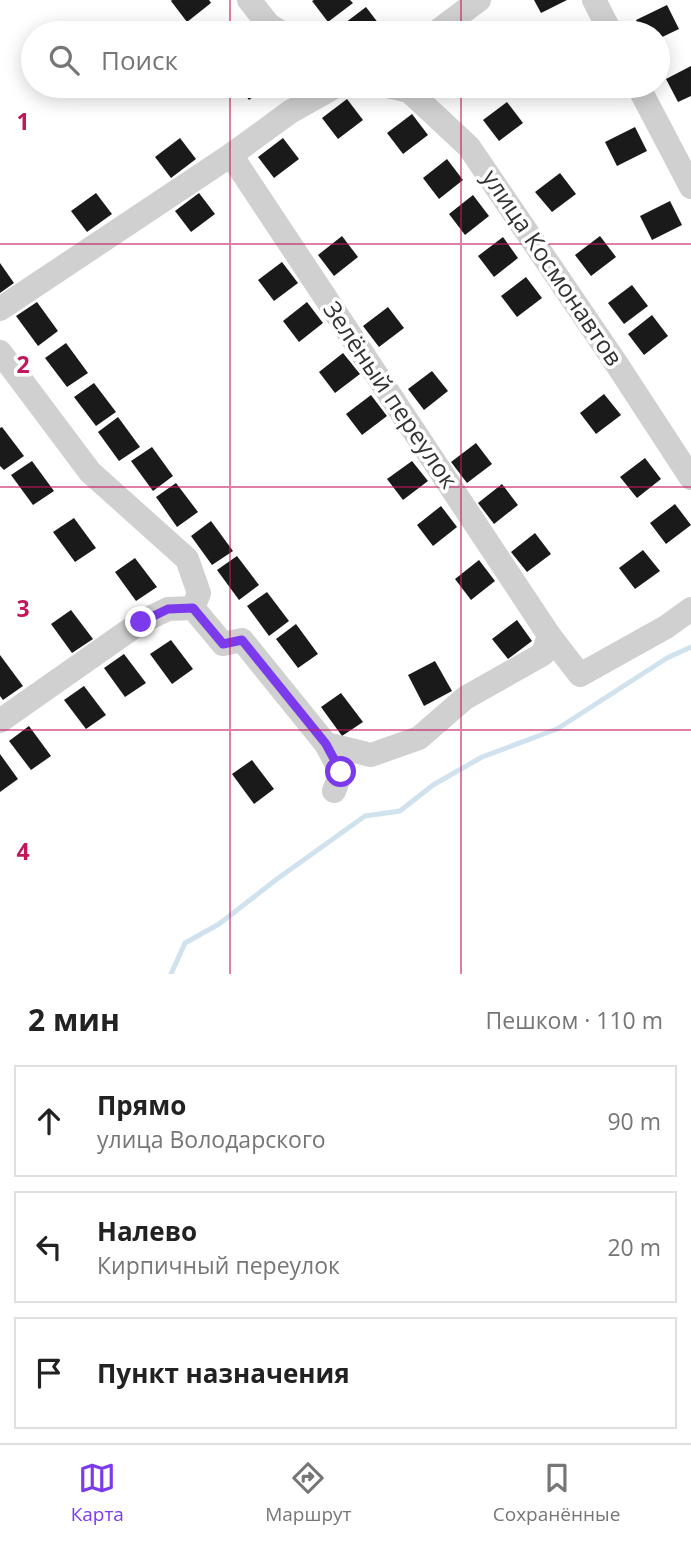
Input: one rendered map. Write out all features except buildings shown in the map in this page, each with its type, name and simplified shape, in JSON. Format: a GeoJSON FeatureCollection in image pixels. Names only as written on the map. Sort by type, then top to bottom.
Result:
{"type":"FeatureCollection","features":[{"type":"Feature","properties":{"kind":"street"},"geometry":{"type":"LineString","coordinates":[[249,0],[266,21]]}},
{"type":"Feature","properties":{"kind":"street"},"geometry":{"type":"LineString","coordinates":[[451,21],[479,0]]}},
{"type":"Feature","properties":{"kind":"street"},"geometry":{"type":"LineString","coordinates":[[594,0],[605,21]]}},
{"type":"Feature","properties":{"kind":"street"},"geometry":{"type":"LineString","coordinates":[[0,309],[231,155],[290,112],[315,98]]}},
{"type":"Feature","properties":{"kind":"street","name":"улица Космонавтов"},"geometry":{"type":"LineString","coordinates":[[416,98],[469,147],[617,363],[691,478]]}},
{"type":"Feature","properties":{"kind":"street"},"geometry":{"type":"LineString","coordinates":[[644,98],[691,187]]}},
{"type":"Feature","properties":{"kind":"street","name":"Зелёный переулок"},"geometry":{"type":"LineString","coordinates":[[231,155],[549,635],[580,675],[666,627],[691,609]]}},
{"type":"Feature","properties":{"kind":"street"},"geometry":{"type":"LineString","coordinates":[[0,352],[90,472],[187,559],[199,593],[193,608]]}},
{"type":"Feature","properties":{"kind":"street"},"geometry":{"type":"LineString","coordinates":[[1,719],[141,622],[168,609],[193,608]]}},
{"type":"Feature","properties":{"kind":"street"},"geometry":{"type":"LineString","coordinates":[[193,608],[223,644],[242,640],[326,744],[341,772],[334,791]]}},
{"type":"Feature","properties":{"kind":"street"},"geometry":{"type":"LineString","coordinates":[[326,744],[371,755],[419,738],[465,698],[543,654],[549,635]]}},
{"type":"Feature","properties":{"kind":"waterway"},"geometry":{"type":"LineString","coordinates":[[171,974],[185,943],[219,924],[365,816],[400,811],[433,785],[482,757],[557,729],[667,658],[691,647]]}},
{"type":"Feature","properties":{"kind":"route"},"geometry":{"type":"LineString","coordinates":[[141,622],[168,609],[193,608],[223,644],[242,640],[326,744],[341,772]]}}]}
